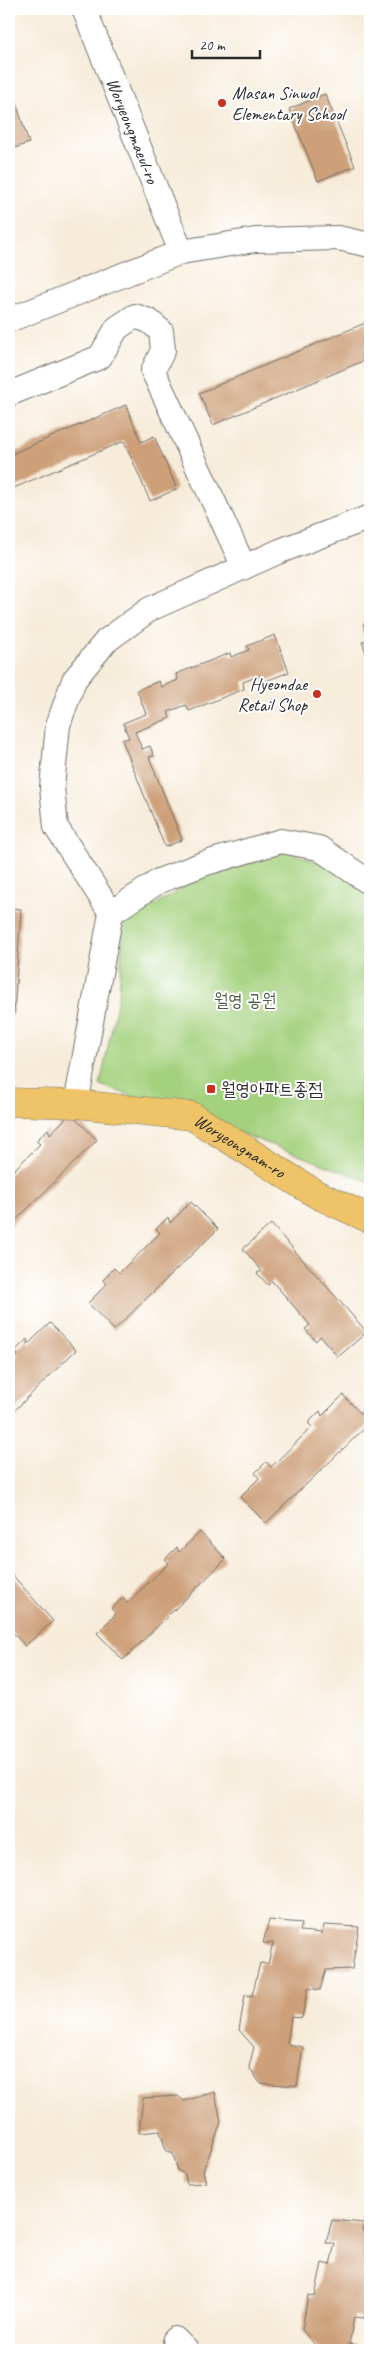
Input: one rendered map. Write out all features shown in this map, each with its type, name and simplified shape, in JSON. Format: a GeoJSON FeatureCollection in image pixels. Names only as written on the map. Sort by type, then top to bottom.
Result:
{"type":"FeatureCollection","features":[{"type":"Feature","properties":{"kind":"main road","name":"Woryeongnam-ro"},"geometry":{"type":"LineString","coordinates":[[9,1102],[76,1104],[192,1116],[316,1194],[370,1219]]}},
{"type":"Feature","properties":{"kind":"street","name":"Woryeongmaeul-ro"},"geometry":{"type":"LineString","coordinates":[[84,9],[181,252]]}},
{"type":"Feature","properties":{"kind":"street"},"geometry":{"type":"LineString","coordinates":[[9,320],[181,252],[255,240],[338,238],[370,245]]}},
{"type":"Feature","properties":{"kind":"street"},"geometry":{"type":"LineString","coordinates":[[9,394],[100,357],[117,328],[135,316],[148,321],[161,330],[163,350],[153,371],[244,567]]}},
{"type":"Feature","properties":{"kind":"street"},"geometry":{"type":"LineString","coordinates":[[76,1104],[111,913],[56,827],[52,787],[58,725],[74,680],[106,641],[150,608],[244,567],[370,516]]}},
{"type":"Feature","properties":{"kind":"street"},"geometry":{"type":"LineString","coordinates":[[111,913],[159,881],[203,864],[281,841],[319,848],[370,883]]}},
{"type":"Feature","properties":{"kind":"green space","name":"월영 공원"},"geometry":{"type":"Polygon","coordinates":[[[280,849],[333,867],[370,896],[370,1182],[224,1127],[100,1085],[119,993],[123,925],[215,868],[280,849]]]}},
{"type":"Feature","properties":{"kind":"building"},"geometry":{"type":"Polygon","coordinates":[[[9,81],[29,143],[9,150],[9,81]]]}},
{"type":"Feature","properties":{"kind":"building"},"geometry":{"type":"Polygon","coordinates":[[[325,94],[355,166],[318,181],[289,109],[325,94]]]}},
{"type":"Feature","properties":{"kind":"building"},"geometry":{"type":"Polygon","coordinates":[[[370,321],[370,358],[213,425],[199,393],[370,321]]]}},
{"type":"Feature","properties":{"kind":"building"},"geometry":{"type":"Polygon","coordinates":[[[126,405],[141,442],[154,436],[177,489],[150,501],[124,441],[9,490],[9,455],[126,405]]]}},
{"type":"Feature","properties":{"kind":"building"},"geometry":{"type":"Polygon","coordinates":[[[370,621],[370,662],[362,642],[368,639],[363,624],[370,621]]]}},
{"type":"Feature","properties":{"kind":"building"},"geometry":{"type":"Polygon","coordinates":[[[275,635],[289,672],[261,683],[259,676],[243,682],[244,689],[189,711],[186,705],[168,712],[170,718],[135,732],[142,749],[150,746],[154,756],[149,757],[182,840],[165,847],[122,740],[129,738],[123,723],[146,714],[137,690],[159,681],[161,687],[178,680],[176,674],[230,653],[231,657],[249,650],[247,646],[275,635]]]}},
{"type":"Feature","properties":{"kind":"building"},"geometry":{"type":"Polygon","coordinates":[[[9,908],[21,909],[14,1014],[9,1013],[9,908]]]}},
{"type":"Feature","properties":{"kind":"building"},"geometry":{"type":"Polygon","coordinates":[[[71,1113],[97,1140],[9,1227],[9,1175],[40,1144],[36,1141],[48,1129],[50,1134],[71,1113]]]}},
{"type":"Feature","properties":{"kind":"building"},"geometry":{"type":"Polygon","coordinates":[[[191,1202],[218,1229],[114,1330],[88,1303],[107,1284],[103,1280],[114,1268],[119,1273],[160,1233],[156,1229],[168,1217],[170,1223],[191,1202]]]}},
{"type":"Feature","properties":{"kind":"building"},"geometry":{"type":"Polygon","coordinates":[[[271,1224],[367,1332],[338,1357],[320,1336],[316,1341],[305,1329],[310,1325],[272,1281],[268,1285],[257,1273],[262,1271],[243,1249],[271,1224]]]}},
{"type":"Feature","properties":{"kind":"building"},"geometry":{"type":"Polygon","coordinates":[[[50,1323],[76,1350],[9,1416],[9,1364],[18,1355],[15,1351],[27,1339],[28,1344],[50,1323]]]}},
{"type":"Feature","properties":{"kind":"building"},"geometry":{"type":"Polygon","coordinates":[[[343,1395],[370,1423],[266,1523],[240,1497],[259,1478],[255,1473],[266,1462],[271,1467],[312,1427],[308,1423],[320,1411],[322,1416],[343,1395]]]}},
{"type":"Feature","properties":{"kind":"building"},"geometry":{"type":"Polygon","coordinates":[[[200,1532],[226,1559],[123,1660],[97,1633],[116,1614],[111,1609],[123,1598],[127,1603],[169,1563],[165,1559],[177,1547],[179,1552],[200,1532]]]}},
{"type":"Feature","properties":{"kind":"building"},"geometry":{"type":"Polygon","coordinates":[[[9,1571],[53,1621],[25,1646],[9,1628],[9,1571]]]}},
{"type":"Feature","properties":{"kind":"building"},"geometry":{"type":"Polygon","coordinates":[[[269,1920],[302,1923],[300,1931],[322,1933],[324,1925],[359,1927],[352,1969],[326,1970],[320,1990],[308,1988],[302,2018],[291,2017],[287,2044],[303,2047],[297,2086],[260,2083],[249,2067],[254,2047],[239,2030],[245,1995],[252,1996],[260,1963],[268,1964],[273,1943],[263,1943],[269,1920]]]}},
{"type":"Feature","properties":{"kind":"building"},"geometry":{"type":"Polygon","coordinates":[[[215,2092],[221,2122],[203,2171],[206,2183],[187,2184],[185,2174],[178,2171],[173,2154],[166,2150],[160,2131],[139,2133],[143,2098],[178,2096],[184,2101],[215,2092]]]}},
{"type":"Feature","properties":{"kind":"building"},"geometry":{"type":"Polygon","coordinates":[[[332,2220],[364,2223],[362,2231],[370,2232],[370,2288],[364,2318],[354,2317],[349,2344],[365,2347],[365,2350],[316,2350],[317,2347],[302,2330],[308,2295],[315,2296],[322,2263],[330,2265],[335,2243],[326,2243],[332,2220]]]}},
{"type":"Feature","properties":{"kind":"place","name":"Masan Sinwol Elementary School"},"geometry":{"type":"Point","coordinates":[222,103]}},
{"type":"Feature","properties":{"kind":"place","name":"Hyeondae Retail Shop"},"geometry":{"type":"Point","coordinates":[317,694]}},
{"type":"Feature","properties":{"kind":"place","name":"월영아파트종점"},"geometry":{"type":"Point","coordinates":[211,1089]}}]}
